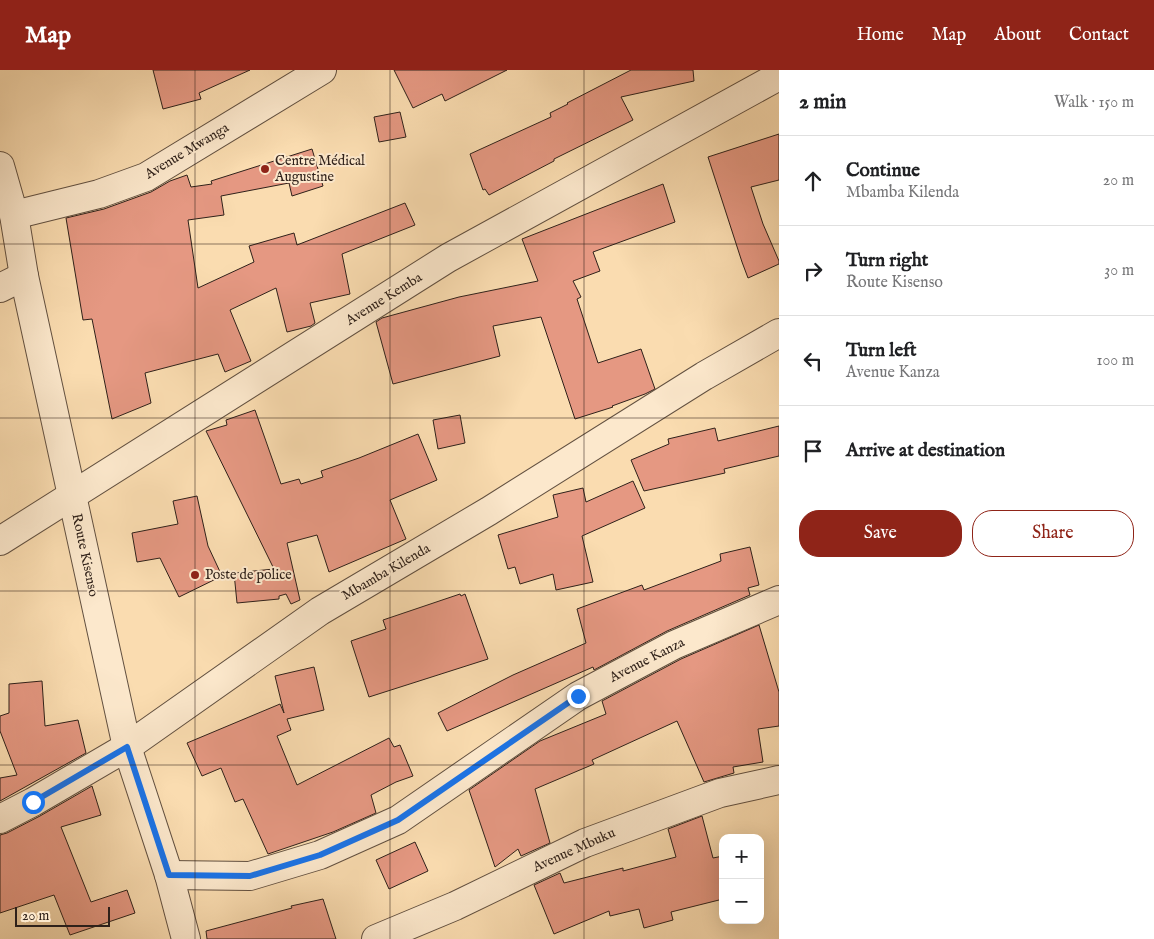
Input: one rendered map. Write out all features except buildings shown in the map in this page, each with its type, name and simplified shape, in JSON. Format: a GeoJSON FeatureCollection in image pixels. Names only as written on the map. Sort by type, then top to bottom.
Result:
{"type":"FeatureCollection","features":[{"type":"Feature","properties":{"kind":"street","name":"Avenue Mwanga"},"geometry":{"type":"LineString","coordinates":[[14,215],[99,194],[146,177],[322,70]]}},
{"type":"Feature","properties":{"kind":"street","name":"Avenue Kemba"},"geometry":{"type":"LineString","coordinates":[[0,542],[448,258],[779,76]]}},
{"type":"Feature","properties":{"kind":"street","name":"Route Kisenso"},"geometry":{"type":"LineString","coordinates":[[0,166],[14,215],[24,276],[127,747],[169,875],[186,939]]}},
{"type":"Feature","properties":{"kind":"street"},"geometry":{"type":"LineString","coordinates":[[0,288],[24,276]]}},
{"type":"Feature","properties":{"kind":"street","name":"Mbamba Kilenda"},"geometry":{"type":"LineString","coordinates":[[0,820],[127,747],[320,611],[489,511],[704,376],[779,333]]}},
{"type":"Feature","properties":{"kind":"street","name":"Avenue Kanza"},"geometry":{"type":"LineString","coordinates":[[169,875],[250,876],[320,855],[398,820],[578,696],[674,645],[779,600]]}},
{"type":"Feature","properties":{"kind":"street","name":"Avenue Mbuku"},"geometry":{"type":"LineString","coordinates":[[376,939],[455,906],[585,843],[720,793],[779,780]]}},
{"type":"Feature","properties":{"kind":"place","name":"Centre Médical Augustine"},"geometry":{"type":"Point","coordinates":[265,169]}},
{"type":"Feature","properties":{"kind":"place","name":"Poste de police"},"geometry":{"type":"Point","coordinates":[195,575]}},
{"type":"Feature","properties":{"kind":"route"},"geometry":{"type":"LineString","coordinates":[[33,802],[127,747],[169,875],[250,876],[320,855],[398,820],[578,696]]}}]}
